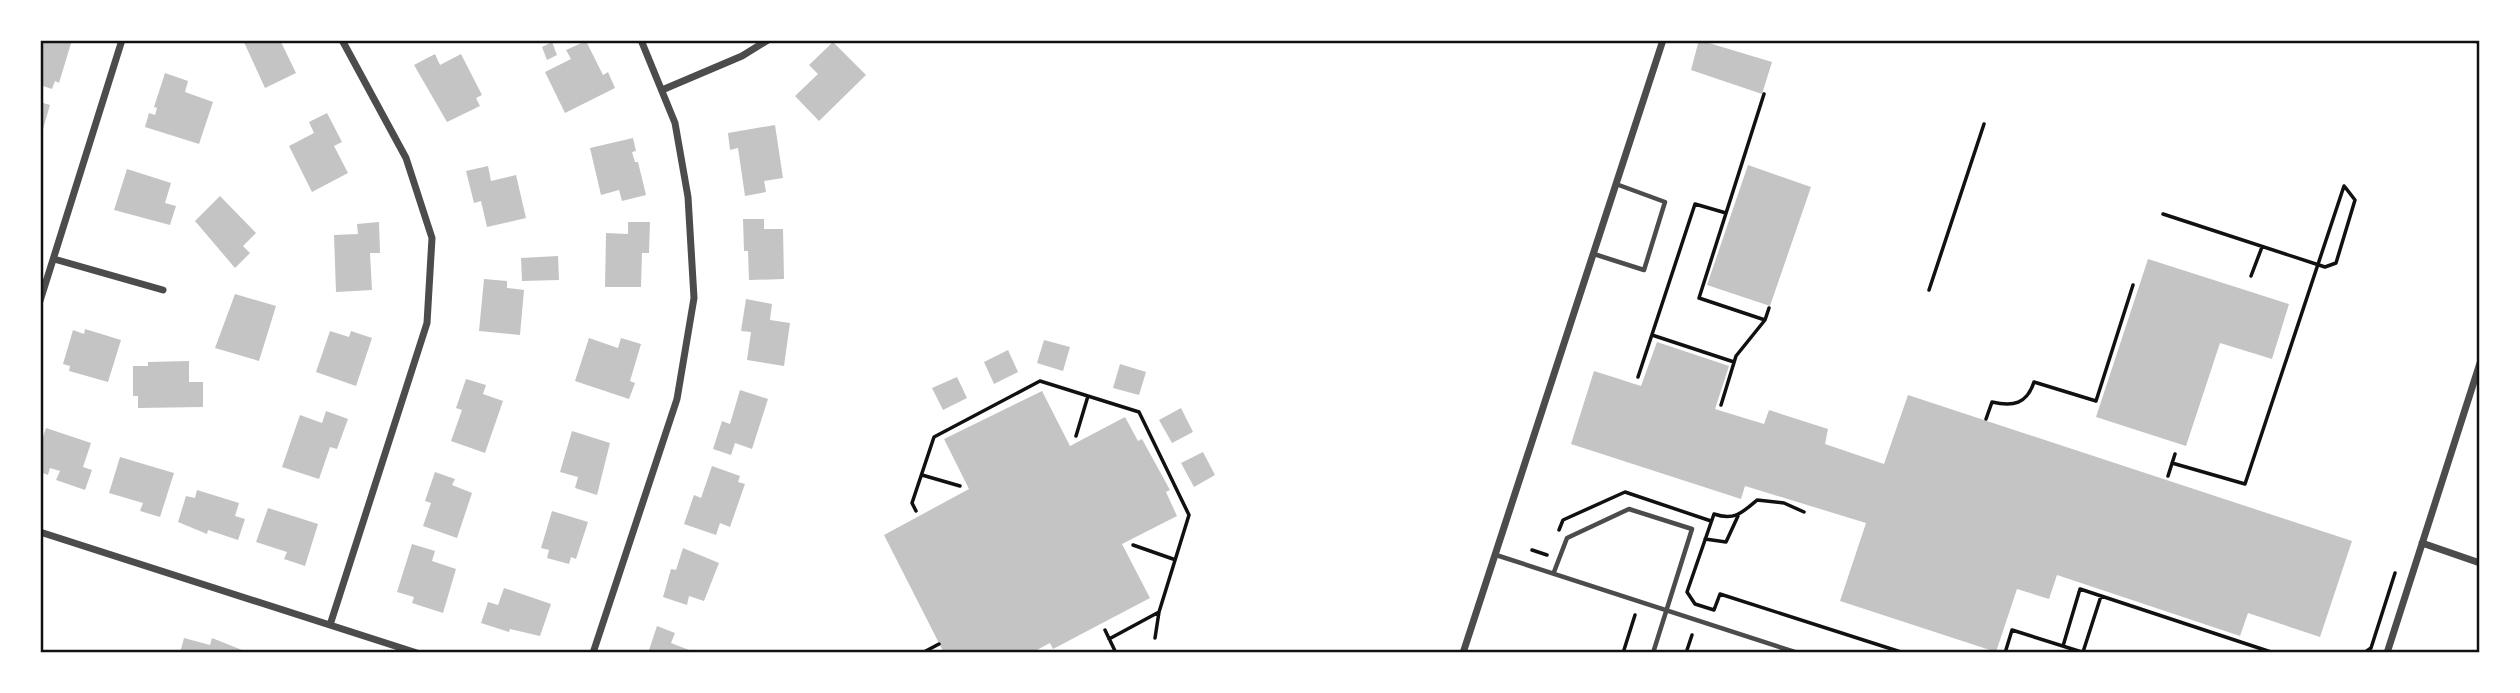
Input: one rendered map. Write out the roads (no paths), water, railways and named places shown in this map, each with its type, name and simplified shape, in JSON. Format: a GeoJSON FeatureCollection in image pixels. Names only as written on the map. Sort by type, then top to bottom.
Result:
{"type":"FeatureCollection","features":[{"type":"Feature","properties":{"kind":"street"},"geometry":{"type":"LineString","coordinates":[[40,301],[122,40]]}},
{"type":"Feature","properties":{"kind":"street"},"geometry":{"type":"LineString","coordinates":[[330,625],[427,323],[432,238],[406,158],[342,40]]}},
{"type":"Feature","properties":{"kind":"street"},"geometry":{"type":"LineString","coordinates":[[593,653],[677,399],[694,298],[688,197],[675,123],[641,40]]}},
{"type":"Feature","properties":{"kind":"street"},"geometry":{"type":"LineString","coordinates":[[662,90],[741,56],[768,40]]}},
{"type":"Feature","properties":{"kind":"street"},"geometry":{"type":"LineString","coordinates":[[1463,653],[1663,40]]}},
{"type":"Feature","properties":{"kind":"street"},"geometry":{"type":"LineString","coordinates":[[54,259],[163,290]]}},
{"type":"Feature","properties":{"kind":"street"},"geometry":{"type":"LineString","coordinates":[[2387,653],[2480,363]]}},
{"type":"Feature","properties":{"kind":"street"},"geometry":{"type":"LineString","coordinates":[[40,532],[417,653]]}},
{"type":"Feature","properties":{"kind":"street"},"geometry":{"type":"LineString","coordinates":[[2422,543],[2480,563]]}},
{"type":"Feature","properties":{"kind":"lane"},"geometry":{"type":"LineString","coordinates":[[1593,253],[1644,270],[1665,202],[1616,184]]}},
{"type":"Feature","properties":{"kind":"lane"},"geometry":{"type":"LineString","coordinates":[[1555,572],[1567,538],[1629,509],[1692,529],[1653,653]]}},
{"type":"Feature","properties":{"kind":"lane"},"geometry":{"type":"LineString","coordinates":[[1495,555],[1555,572],[1798,653]]}}]}
